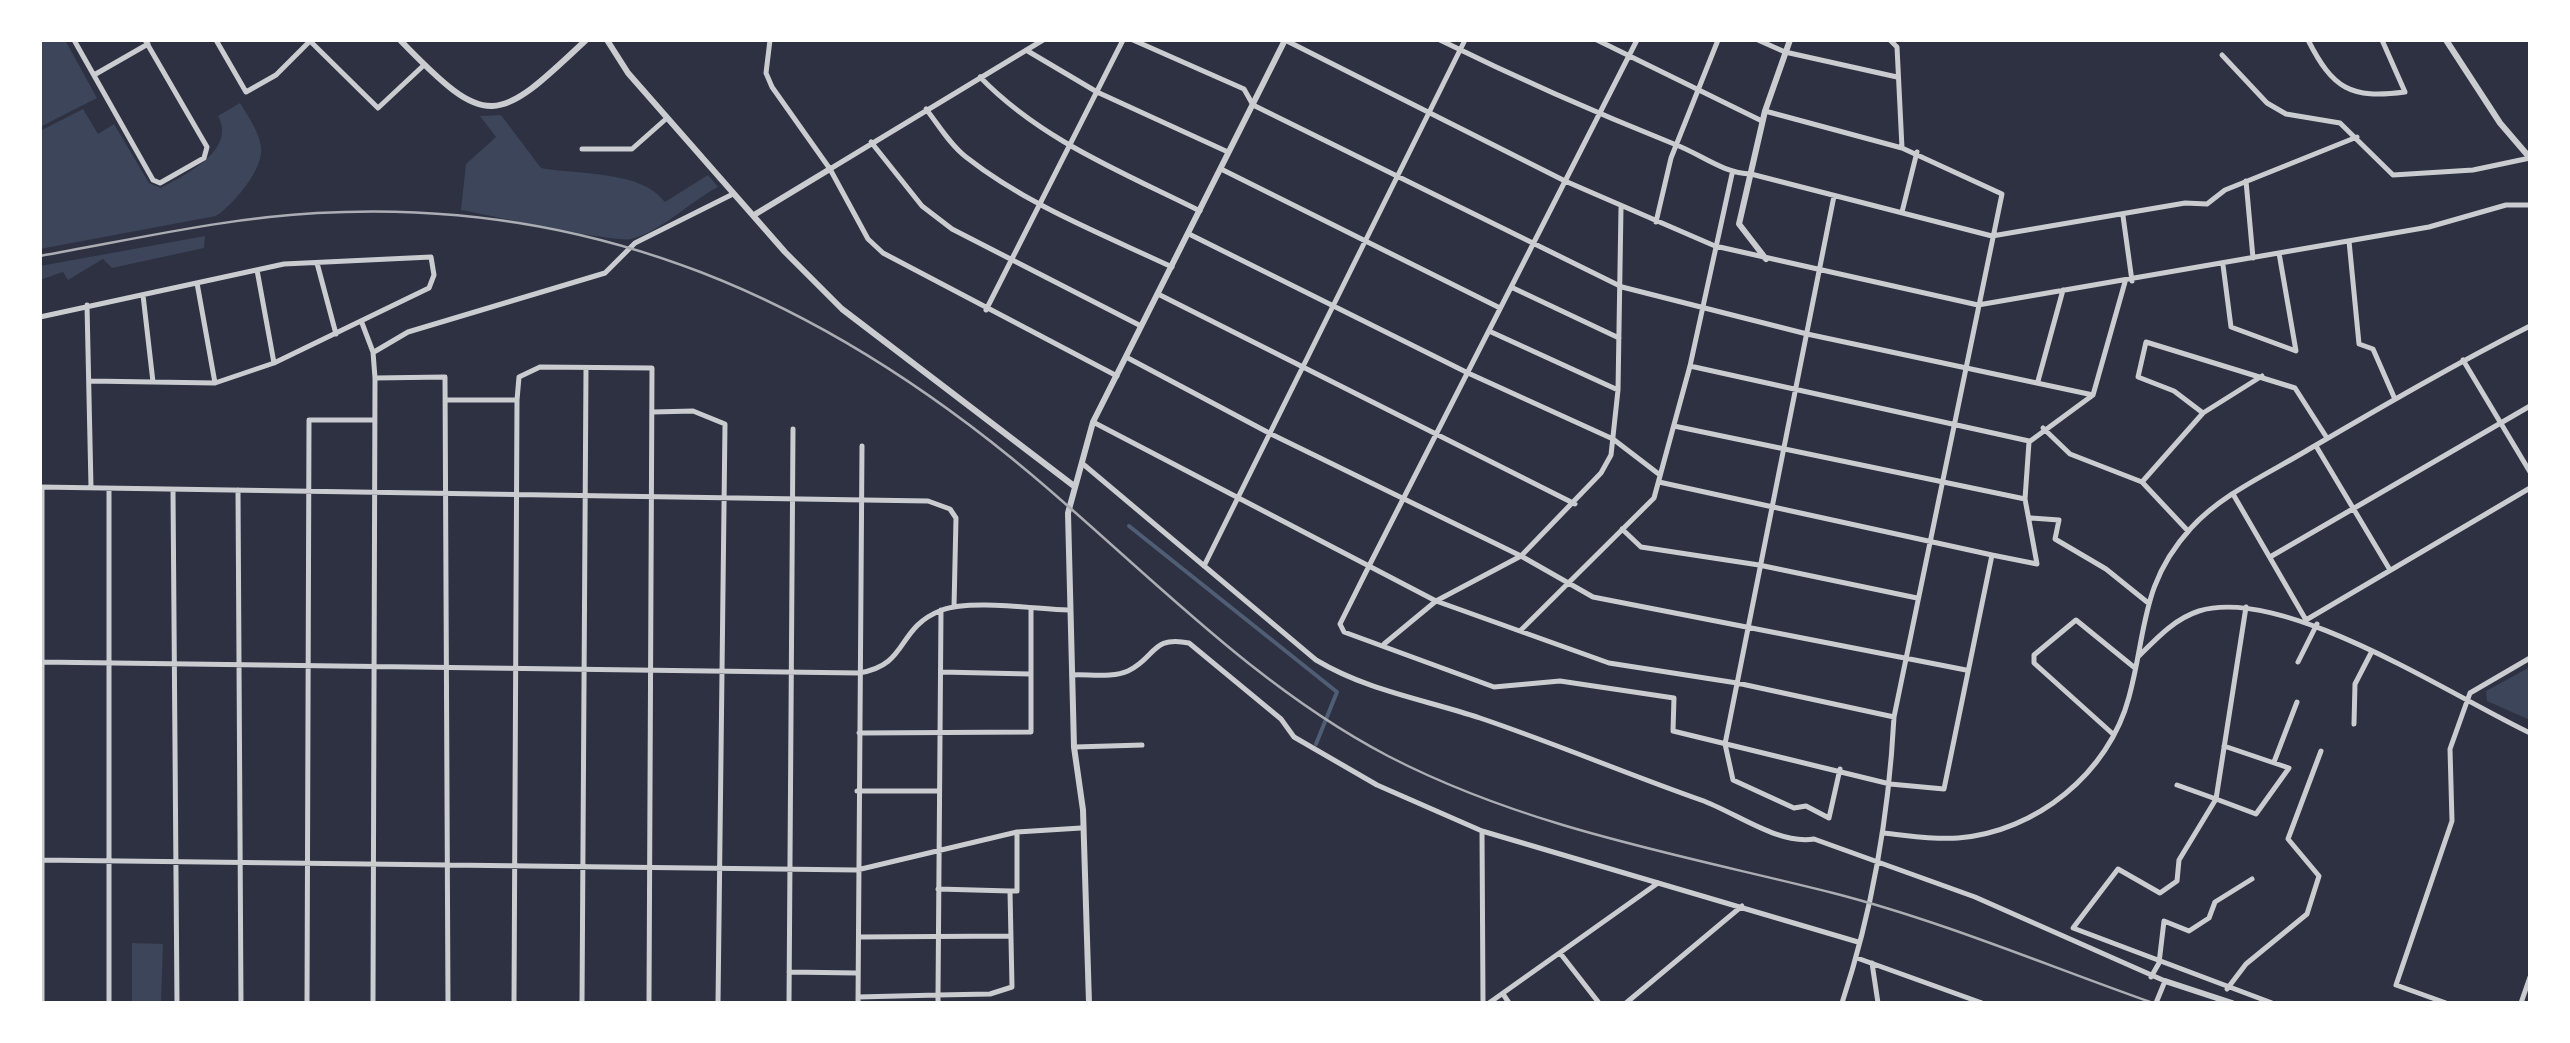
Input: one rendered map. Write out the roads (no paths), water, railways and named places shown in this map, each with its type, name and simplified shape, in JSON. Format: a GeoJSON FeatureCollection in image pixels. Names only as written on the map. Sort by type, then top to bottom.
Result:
{"type":"FeatureCollection","features":[{"type":"Feature","properties":{"kind":"street"},"geometry":{"type":"LineString","coordinates":[[74,40],[94,75],[154,180],[160,183],[204,158],[207,147],[147,42],[94,75]]}},
{"type":"Feature","properties":{"kind":"street"},"geometry":{"type":"LineString","coordinates":[[216,40],[246,92],[276,75],[310,41],[378,108],[424,65]]}},
{"type":"Feature","properties":{"kind":"street"},"geometry":{"type":"LineString","coordinates":[[400,40],[458,97],[502,106],[535,88],[586,40]]}},
{"type":"Feature","properties":{"kind":"street"},"geometry":{"type":"LineString","coordinates":[[607,40],[628,73],[842,309],[1074,486]]}},
{"type":"Feature","properties":{"kind":"street"},"geometry":{"type":"LineString","coordinates":[[770,40],[766,73],[772,88],[830,170],[868,239],[883,253],[986,310],[1116,376]]}},
{"type":"Feature","properties":{"kind":"street"},"geometry":{"type":"LineString","coordinates":[[754,214],[1043,40]]}},
{"type":"Feature","properties":{"kind":"street"},"geometry":{"type":"LineString","coordinates":[[986,310],[1123,40]]}},
{"type":"Feature","properties":{"kind":"street"},"geometry":{"type":"LineString","coordinates":[[1133,40],[1244,88],[1252,104],[1622,287],[1807,334],[2093,395]]}},
{"type":"Feature","properties":{"kind":"street"},"geometry":{"type":"LineString","coordinates":[[1089,1003],[1083,810],[1074,747],[1068,610],[1068,513],[1094,422],[1285,40],[1565,181],[1716,246],[1978,305],[2430,227],[2506,205],[2530,205]]}},
{"type":"Feature","properties":{"kind":"street"},"geometry":{"type":"LineString","coordinates":[[1440,40],[1598,116],[1677,145],[1732,174],[1752,174],[1992,236],[2185,203],[2207,204],[2246,181],[2357,137]]}},
{"type":"Feature","properties":{"kind":"street"},"geometry":{"type":"LineString","coordinates":[[1204,566],[1465,40]]}},
{"type":"Feature","properties":{"kind":"street"},"geometry":{"type":"LineString","coordinates":[[1598,40],[1762,121]]}},
{"type":"Feature","properties":{"kind":"street"},"geometry":{"type":"LineString","coordinates":[[1636,40],[1340,624],[1344,632],[1494,687],[1560,681],[1674,698],[1674,731],[1890,784],[1944,788],[1992,555]]}},
{"type":"Feature","properties":{"kind":"street"},"geometry":{"type":"LineString","coordinates":[[1656,222],[1677,145],[1718,40]]}},
{"type":"Feature","properties":{"kind":"street"},"geometry":{"type":"LineString","coordinates":[[1758,40],[1785,52],[1897,77]]}},
{"type":"Feature","properties":{"kind":"street"},"geometry":{"type":"LineString","coordinates":[[1766,259],[1739,224],[1762,121],[1790,40]]}},
{"type":"Feature","properties":{"kind":"street"},"geometry":{"type":"LineString","coordinates":[[1890,40],[1897,47],[1902,148]]}},
{"type":"Feature","properties":{"kind":"street"},"geometry":{"type":"LineString","coordinates":[[2308,40],[2323,70],[2343,88],[2368,96],[2405,92],[2382,40]]}},
{"type":"Feature","properties":{"kind":"street"},"geometry":{"type":"LineString","coordinates":[[2222,55],[2267,104],[2286,114],[2340,123],[2393,175],[2473,170],[2530,158],[2500,123],[2446,40]]}},
{"type":"Feature","properties":{"kind":"street"},"geometry":{"type":"LineString","coordinates":[[1026,50],[1097,92],[1228,152]]}},
{"type":"Feature","properties":{"kind":"street"},"geometry":{"type":"LineString","coordinates":[[980,77],[1015,113],[1069,146],[1200,211]]}},
{"type":"Feature","properties":{"kind":"street"},"geometry":{"type":"LineString","coordinates":[[926,109],[963,154],[1038,204],[1172,267]]}},
{"type":"Feature","properties":{"kind":"street"},"geometry":{"type":"LineString","coordinates":[[1765,111],[1917,152],[2002,194],[1894,717],[1882,833],[1857,958],[1842,1003]]}},
{"type":"Feature","properties":{"kind":"street"},"geometry":{"type":"LineString","coordinates":[[582,149],[632,149],[668,117]]}},
{"type":"Feature","properties":{"kind":"street"},"geometry":{"type":"LineString","coordinates":[[871,142],[922,206],[1010,262],[1142,326]]}},
{"type":"Feature","properties":{"kind":"street"},"geometry":{"type":"LineString","coordinates":[[1902,212],[1917,152]]}},
{"type":"Feature","properties":{"kind":"street"},"geometry":{"type":"LineString","coordinates":[[1221,169],[1500,308]]}},
{"type":"Feature","properties":{"kind":"street"},"geometry":{"type":"LineString","coordinates":[[1521,630],[1654,498],[1690,366],[1732,174]]}},
{"type":"Feature","properties":{"kind":"street"},"geometry":{"type":"LineString","coordinates":[[2246,181],[2253,258]]}},
{"type":"Feature","properties":{"kind":"street"},"geometry":{"type":"LineString","coordinates":[[373,352],[408,332],[605,273],[635,242],[736,193]]}},
{"type":"Feature","properties":{"kind":"street"},"geometry":{"type":"LineString","coordinates":[[1834,196],[1725,744],[1733,780],[1794,808],[1806,806],[1828,818],[1840,769]]}},
{"type":"Feature","properties":{"kind":"street"},"geometry":{"type":"LineString","coordinates":[[1384,644],[1436,601],[1521,556],[1601,473],[1613,439],[1618,390],[1622,207]]}},
{"type":"Feature","properties":{"kind":"street"},"geometry":{"type":"LineString","coordinates":[[1189,234],[1468,373],[1613,439],[1660,479],[2037,564],[2025,499],[2029,442],[2093,395],[2129,281],[2123,216]]}},
{"type":"Feature","properties":{"kind":"street"},"geometry":{"type":"LineString","coordinates":[[2349,241],[2358,344],[2373,348],[2394,399]]}},
{"type":"Feature","properties":{"kind":"street"},"geometry":{"type":"LineString","coordinates":[[2222,263],[2231,327],[2296,351],[2279,253]]}},
{"type":"Feature","properties":{"kind":"street"},"geometry":{"type":"LineString","coordinates":[[40,317],[257,270],[316,262],[431,257],[434,276],[429,288],[274,363],[215,384],[90,381]]}},
{"type":"Feature","properties":{"kind":"street"},"geometry":{"type":"LineString","coordinates":[[316,262],[336,334]]}},
{"type":"Feature","properties":{"kind":"street"},"geometry":{"type":"LineString","coordinates":[[257,270],[274,363]]}},
{"type":"Feature","properties":{"kind":"street"},"geometry":{"type":"LineString","coordinates":[[197,282],[215,384]]}},
{"type":"Feature","properties":{"kind":"street"},"geometry":{"type":"LineString","coordinates":[[1512,287],[1619,338]]}},
{"type":"Feature","properties":{"kind":"street"},"geometry":{"type":"LineString","coordinates":[[2038,381],[2063,290]]}},
{"type":"Feature","properties":{"kind":"street"},"geometry":{"type":"LineString","coordinates":[[1158,294],[1574,504]]}},
{"type":"Feature","properties":{"kind":"street"},"geometry":{"type":"LineString","coordinates":[[142,295],[153,382]]}},
{"type":"Feature","properties":{"kind":"street"},"geometry":{"type":"LineString","coordinates":[[87,305],[91,488]]}},
{"type":"Feature","properties":{"kind":"street"},"geometry":{"type":"LineString","coordinates":[[362,322],[373,352],[375,378],[373,1003]]}},
{"type":"Feature","properties":{"kind":"street"},"geometry":{"type":"LineString","coordinates":[[1882,833],[1956,838],[2018,824],[2082,780],[2114,735],[2138,657],[2147,602],[2188,531],[2232,494],[2394,399],[2530,326]]}},
{"type":"Feature","properties":{"kind":"street"},"geometry":{"type":"LineString","coordinates":[[1489,331],[1618,390]]}},
{"type":"Feature","properties":{"kind":"street"},"geometry":{"type":"LineString","coordinates":[[2203,413],[2174,391],[2138,376],[2146,342],[2264,375],[2295,388],[2327,438]]}},
{"type":"Feature","properties":{"kind":"street"},"geometry":{"type":"LineString","coordinates":[[1126,357],[1271,434],[1521,556],[1592,598],[1966,670]]}},
{"type":"Feature","properties":{"kind":"street"},"geometry":{"type":"LineString","coordinates":[[2464,360],[2530,472]]}},
{"type":"Feature","properties":{"kind":"street"},"geometry":{"type":"LineString","coordinates":[[1690,366],[2029,442]]}},
{"type":"Feature","properties":{"kind":"street"},"geometry":{"type":"LineString","coordinates":[[582,1003],[586,368]]}},
{"type":"Feature","properties":{"kind":"street"},"geometry":{"type":"LineString","coordinates":[[514,1003],[520,378],[528,369],[652,368],[650,1003]]}},
{"type":"Feature","properties":{"kind":"street"},"geometry":{"type":"LineString","coordinates":[[2142,482],[2203,413],[2264,375]]}},
{"type":"Feature","properties":{"kind":"street"},"geometry":{"type":"LineString","coordinates":[[375,378],[446,377],[448,1003]]}},
{"type":"Feature","properties":{"kind":"street"},"geometry":{"type":"LineString","coordinates":[[446,400],[517,400]]}},
{"type":"Feature","properties":{"kind":"street"},"geometry":{"type":"LineString","coordinates":[[2270,557],[2530,406]]}},
{"type":"Feature","properties":{"kind":"street"},"geometry":{"type":"LineString","coordinates":[[652,412],[692,411],[725,424],[718,1003]]}},
{"type":"Feature","properties":{"kind":"street"},"geometry":{"type":"LineString","coordinates":[[307,1003],[308,420],[373,420]]}},
{"type":"Feature","properties":{"kind":"street"},"geometry":{"type":"LineString","coordinates":[[1094,422],[1436,601],[1609,663],[1737,683],[1894,717]]}},
{"type":"Feature","properties":{"kind":"street"},"geometry":{"type":"LineString","coordinates":[[1674,426],[2025,499]]}},
{"type":"Feature","properties":{"kind":"street"},"geometry":{"type":"LineString","coordinates":[[2043,428],[2070,454],[2142,482],[2188,531]]}},
{"type":"Feature","properties":{"kind":"street"},"geometry":{"type":"LineString","coordinates":[[788,1003],[793,430]]}},
{"type":"Feature","properties":{"kind":"street"},"geometry":{"type":"LineString","coordinates":[[862,446],[858,1000],[938,999],[1012,988],[1010,890]]}},
{"type":"Feature","properties":{"kind":"street"},"geometry":{"type":"LineString","coordinates":[[2316,446],[2390,570]]}},
{"type":"Feature","properties":{"kind":"street"},"geometry":{"type":"LineString","coordinates":[[1083,464],[1316,660],[1340,674],[1382,692],[1478,717],[1710,803],[1798,842],[1814,839],[1874,859],[2005,909],[2151,977],[2232,1003]]}},
{"type":"Feature","properties":{"kind":"street"},"geometry":{"type":"LineString","coordinates":[[42,1003],[41,487],[928,501],[950,509],[956,518],[954,606]]}},
{"type":"Feature","properties":{"kind":"street"},"geometry":{"type":"LineString","coordinates":[[2306,620],[2530,488]]}},
{"type":"Feature","properties":{"kind":"street"},"geometry":{"type":"LineString","coordinates":[[109,489],[109,1003]]}},
{"type":"Feature","properties":{"kind":"street"},"geometry":{"type":"LineString","coordinates":[[174,490],[176,1003]]}},
{"type":"Feature","properties":{"kind":"street"},"geometry":{"type":"LineString","coordinates":[[238,490],[241,1003]]}},
{"type":"Feature","properties":{"kind":"street"},"geometry":{"type":"LineString","coordinates":[[2232,494],[2306,620]]}},
{"type":"Feature","properties":{"kind":"street"},"geometry":{"type":"LineString","coordinates":[[2031,518],[2059,520],[2055,539],[2106,568],[2147,602]]}},
{"type":"Feature","properties":{"kind":"street"},"geometry":{"type":"LineString","coordinates":[[1622,528],[1641,547],[1759,565],[1918,598]]}},
{"type":"Feature","properties":{"kind":"street"},"geometry":{"type":"LineString","coordinates":[[40,662],[859,673],[882,670],[895,660],[907,633],[941,610],[954,606],[1068,610]]}},
{"type":"Feature","properties":{"kind":"street"},"geometry":{"type":"LineString","coordinates":[[2138,657],[2174,623],[2198,611],[2246,606],[2317,624],[2530,733]]}},
{"type":"Feature","properties":{"kind":"street"},"geometry":{"type":"LineString","coordinates":[[2246,606],[2216,799],[2179,860],[2177,881],[2160,894],[2118,869],[2073,928],[2272,1003]]}},
{"type":"Feature","properties":{"kind":"street"},"geometry":{"type":"LineString","coordinates":[[859,733],[1031,732],[1030,609]]}},
{"type":"Feature","properties":{"kind":"street"},"geometry":{"type":"LineString","coordinates":[[938,999],[941,610]]}},
{"type":"Feature","properties":{"kind":"street"},"geometry":{"type":"LineString","coordinates":[[2114,735],[2034,663],[2034,655],[2076,620],[2135,668]]}},
{"type":"Feature","properties":{"kind":"street"},"geometry":{"type":"LineString","coordinates":[[2298,662],[2317,624]]}},
{"type":"Feature","properties":{"kind":"street"},"geometry":{"type":"LineString","coordinates":[[1072,674],[1124,673],[1160,643],[1173,639],[1189,643],[1309,746],[1378,786],[1482,831],[1858,942]]}},
{"type":"Feature","properties":{"kind":"street"},"geometry":{"type":"LineString","coordinates":[[2354,724],[2356,684],[2371,652]]}},
{"type":"Feature","properties":{"kind":"street"},"geometry":{"type":"LineString","coordinates":[[2446,1003],[2396,984],[2452,821],[2450,749],[2470,694],[2530,658]]}},
{"type":"Feature","properties":{"kind":"street"},"geometry":{"type":"LineString","coordinates":[[941,672],[1030,674]]}},
{"type":"Feature","properties":{"kind":"street"},"geometry":{"type":"LineString","coordinates":[[2274,762],[2297,702]]}},
{"type":"Feature","properties":{"kind":"street"},"geometry":{"type":"LineString","coordinates":[[1074,747],[1142,745]]}},
{"type":"Feature","properties":{"kind":"street"},"geometry":{"type":"LineString","coordinates":[[2178,785],[2256,814],[2289,768],[2224,746]]}},
{"type":"Feature","properties":{"kind":"street"},"geometry":{"type":"LineString","coordinates":[[2227,989],[2246,964],[2307,914],[2320,876],[2288,839],[2321,752]]}},
{"type":"Feature","properties":{"kind":"street"},"geometry":{"type":"LineString","coordinates":[[857,791],[938,791]]}},
{"type":"Feature","properties":{"kind":"street"},"geometry":{"type":"LineString","coordinates":[[41,860],[857,870],[1017,832],[1081,828]]}},
{"type":"Feature","properties":{"kind":"street"},"geometry":{"type":"LineString","coordinates":[[1482,831],[1486,1003],[1658,883]]}},
{"type":"Feature","properties":{"kind":"street"},"geometry":{"type":"LineString","coordinates":[[938,889],[1016,891],[1017,832]]}},
{"type":"Feature","properties":{"kind":"street"},"geometry":{"type":"LineString","coordinates":[[2151,977],[2159,963],[2164,921],[2189,931],[2209,918],[2216,902],[2252,879]]}},
{"type":"Feature","properties":{"kind":"street"},"geometry":{"type":"LineString","coordinates":[[1626,1003],[1742,906]]}},
{"type":"Feature","properties":{"kind":"street"},"geometry":{"type":"LineString","coordinates":[[858,937],[1010,936]]}},
{"type":"Feature","properties":{"kind":"street"},"geometry":{"type":"LineString","coordinates":[[1560,953],[1600,1003]]}},
{"type":"Feature","properties":{"kind":"street"},"geometry":{"type":"LineString","coordinates":[[1857,958],[1982,1003]]}},
{"type":"Feature","properties":{"kind":"street"},"geometry":{"type":"LineString","coordinates":[[1872,963],[1878,1003]]}},
{"type":"Feature","properties":{"kind":"street"},"geometry":{"type":"LineString","coordinates":[[789,972],[857,973]]}},
{"type":"Feature","properties":{"kind":"street"},"geometry":{"type":"LineString","coordinates":[[2521,1003],[2530,977]]}},
{"type":"Feature","properties":{"kind":"street"},"geometry":{"type":"LineString","coordinates":[[2156,1003],[2165,982]]}},
{"type":"Feature","properties":{"kind":"street"},"geometry":{"type":"LineString","coordinates":[[990,994],[992,1003]]}},
{"type":"Feature","properties":{"kind":"street"},"geometry":{"type":"LineString","coordinates":[[1502,994],[1509,1003]]}},
{"type":"Feature","properties":{"kind":"waterway"},"geometry":{"type":"LineString","coordinates":[[1129,526],[1337,692],[1316,744]]}},
{"type":"Feature","properties":{"kind":"tram line"},"geometry":{"type":"LineString","coordinates":[[40,256],[247,220],[317,213],[419,212],[517,222],[610,242],[700,272],[787,311],[871,358],[953,413],[1032,475],[1247,662],[1339,728],[1388,756],[1496,803],[1551,821],[1874,904],[2153,1003]]}}]}
